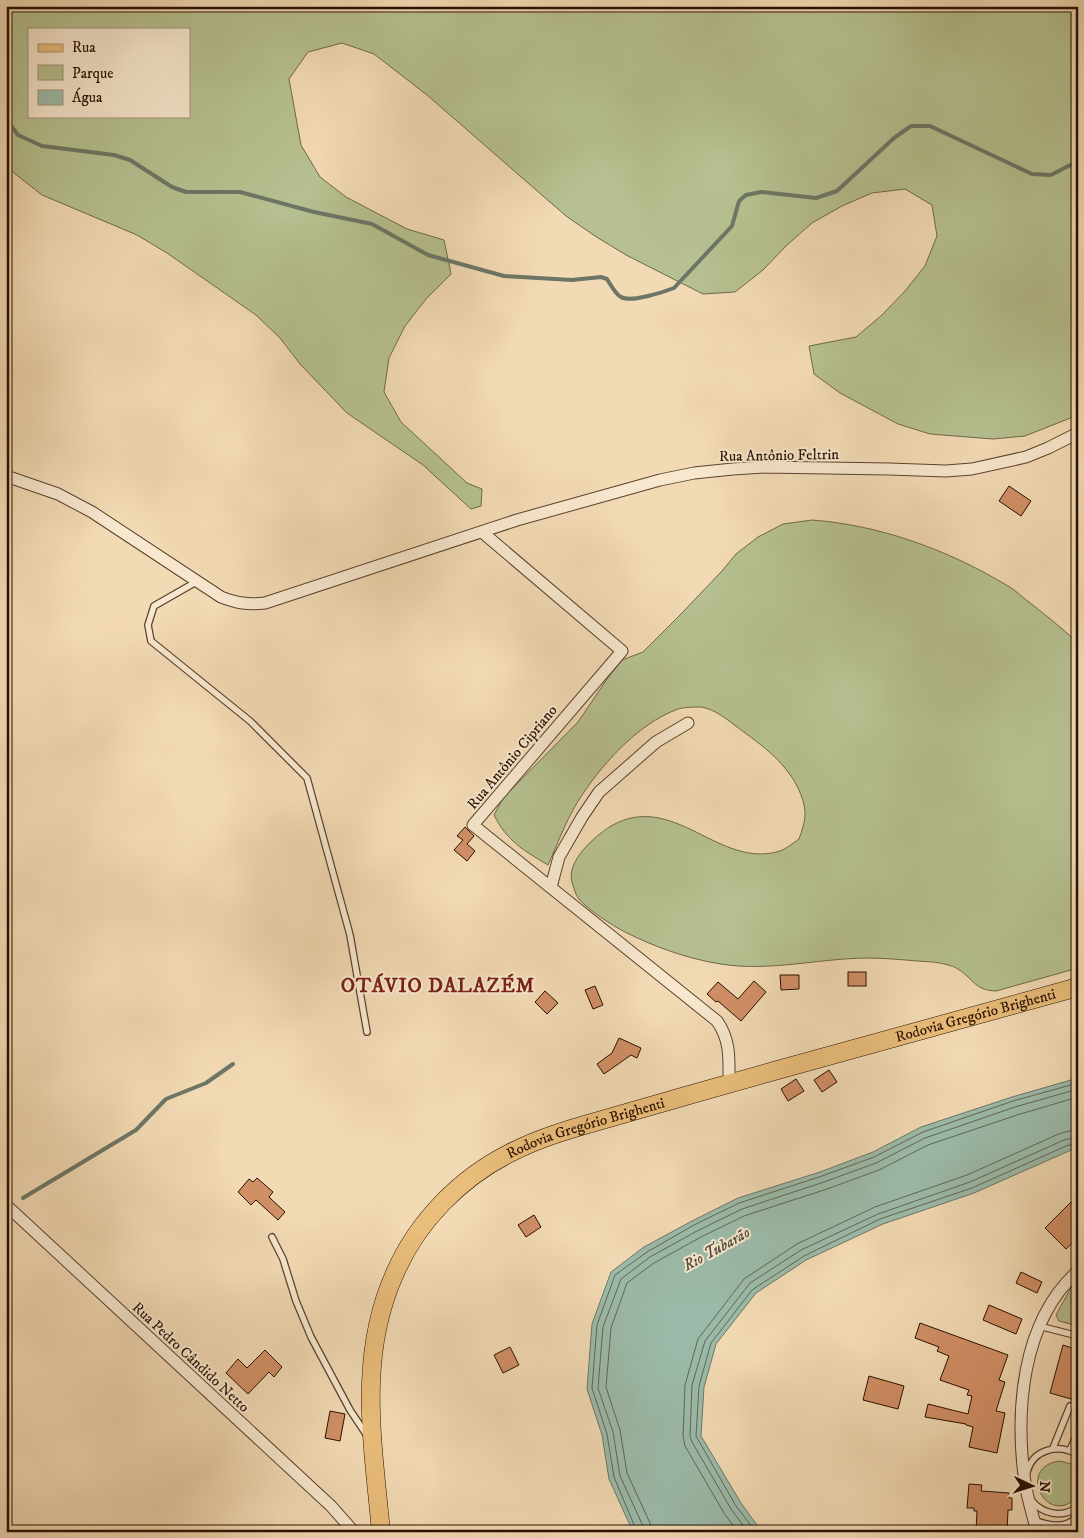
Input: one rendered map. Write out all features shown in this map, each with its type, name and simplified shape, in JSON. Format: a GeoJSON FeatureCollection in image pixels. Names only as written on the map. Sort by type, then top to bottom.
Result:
{"type":"FeatureCollection","features":[{"type":"Feature","properties":{"kind":"main road","name":"Rodovia Gregório Brighenti"},"geometry":{"type":"LineString","coordinates":[[381,1532],[370,1398],[370,1372],[378,1322],[395,1271],[426,1222],[464,1183],[509,1153],[558,1133],[1078,987]]}},
{"type":"Feature","properties":{"kind":"street","name":"Rua Antônio Feltrin"},"geometry":{"type":"LineString","coordinates":[[6,476],[58,494],[92,512],[221,597],[236,603],[251,605],[265,603],[532,515],[660,480],[694,473],[764,467],[972,470],[1026,457],[1078,433]]}},
{"type":"Feature","properties":{"kind":"street","name":"Rua Antônio Cipriano"},"geometry":{"type":"LineString","coordinates":[[482,532],[622,651],[473,825],[717,1020],[724,1031],[728,1044],[729,1084]]}},
{"type":"Feature","properties":{"kind":"street"},"geometry":{"type":"LineString","coordinates":[[551,887],[559,857],[586,810],[599,792],[656,742],[688,723]]}},
{"type":"Feature","properties":{"kind":"street","name":"Rua Pedro Cândido Netto"},"geometry":{"type":"LineString","coordinates":[[6,1205],[331,1506],[354,1532]]}},
{"type":"Feature","properties":{"kind":"street"},"geometry":{"type":"LineString","coordinates":[[1036,1526],[1025,1484],[1022,1432],[1023,1400],[1030,1354],[1039,1326],[1054,1298],[1078,1272]]}},
{"type":"Feature","properties":{"kind":"lane"},"geometry":{"type":"LineString","coordinates":[[196,582],[154,606],[148,625],[151,641],[250,721],[308,778],[350,935],[367,1032]]}},
{"type":"Feature","properties":{"kind":"lane"},"geometry":{"type":"LineString","coordinates":[[272,1237],[283,1259],[296,1301],[311,1337],[350,1410],[373,1444]]}},
{"type":"Feature","properties":{"kind":"lane"},"geometry":{"type":"LineString","coordinates":[[1039,1326],[1078,1336]]}},
{"type":"Feature","properties":{"kind":"lane"},"geometry":{"type":"LineString","coordinates":[[1053,1448],[1070,1406]]}},
{"type":"Feature","properties":{"kind":"lane"},"geometry":{"type":"LineString","coordinates":[[1070,1450],[1078,1432]]}},
{"type":"Feature","properties":{"kind":"lane"},"geometry":{"type":"LineString","coordinates":[[1078,1455],[1070,1450],[1053,1448],[1045,1451],[1032,1461],[1028,1468],[1025,1484],[1032,1502],[1048,1512],[1067,1513],[1078,1507]]}},
{"type":"Feature","properties":{"kind":"lane"},"geometry":{"type":"LineString","coordinates":[[1036,1526],[1060,1525],[1072,1521],[1078,1515]]}},
{"type":"Feature","properties":{"kind":"green space"},"geometry":{"type":"Polygon","coordinates":[[[6,6],[1078,6],[1078,415],[1025,436],[993,439],[930,434],[898,424],[840,393],[814,374],[809,346],[856,337],[882,315],[925,266],[937,236],[932,205],[905,189],[872,193],[842,206],[812,223],[763,270],[735,292],[703,294],[626,255],[566,216],[427,95],[374,54],[342,43],[308,52],[289,79],[301,145],[320,177],[346,197],[407,229],[444,240],[451,274],[426,299],[405,326],[389,358],[384,392],[401,422],[467,483],[482,489],[481,506],[471,509],[423,465],[347,413],[300,364],[280,338],[256,315],[167,253],[137,235],[42,195],[14,173],[6,163],[6,6]]]}},
{"type":"Feature","properties":{"kind":"green space"},"geometry":{"type":"Polygon","coordinates":[[[812,520],[862,527],[935,549],[1012,588],[1078,643],[1078,968],[996,991],[983,989],[955,968],[933,962],[869,958],[776,966],[739,966],[709,962],[672,952],[625,932],[600,917],[578,897],[571,874],[577,858],[583,850],[597,836],[611,826],[634,818],[655,817],[676,823],[737,850],[758,854],[780,851],[799,839],[805,812],[801,795],[790,774],[774,756],[756,741],[725,718],[706,708],[680,708],[648,725],[620,748],[596,775],[577,803],[548,865],[516,844],[499,824],[494,815],[503,798],[578,722],[622,660],[643,652],[722,571],[736,554],[758,537],[783,524],[812,520]]]}},
{"type":"Feature","properties":{"kind":"green space"},"geometry":{"type":"Polygon","coordinates":[[[1078,1284],[1078,1326],[1059,1321],[1056,1315],[1072,1286],[1078,1284]]]}},
{"type":"Feature","properties":{"kind":"green space"},"geometry":{"type":"Polygon","coordinates":[[[1060,1461],[1071,1464],[1078,1470],[1078,1496],[1066,1504],[1056,1506],[1047,1501],[1040,1493],[1038,1483],[1039,1473],[1047,1465],[1060,1461]]]}},
{"type":"Feature","properties":{"kind":"water","name":"Rio Tubarão"},"geometry":{"type":"Polygon","coordinates":[[[1078,1078],[1078,1147],[974,1193],[883,1224],[806,1260],[756,1293],[716,1344],[704,1387],[701,1436],[741,1503],[762,1532],[633,1532],[609,1479],[602,1435],[587,1389],[592,1324],[611,1272],[644,1247],[738,1198],[820,1172],[873,1152],[921,1127],[1012,1097],[1078,1078]]]}},
{"type":"Feature","properties":{"kind":"building"},"geometry":{"type":"Polygon","coordinates":[[[1009,486],[1031,501],[1021,516],[999,501],[1009,486]]]}},
{"type":"Feature","properties":{"kind":"building"},"geometry":{"type":"Polygon","coordinates":[[[465,827],[474,836],[467,844],[475,851],[467,861],[454,850],[463,840],[457,836],[465,827]]]}},
{"type":"Feature","properties":{"kind":"building"},"geometry":{"type":"Polygon","coordinates":[[[848,972],[866,972],[866,986],[848,986],[848,972]]]}},
{"type":"Feature","properties":{"kind":"building"},"geometry":{"type":"Polygon","coordinates":[[[780,975],[799,975],[799,989],[781,990],[780,975]]]}},
{"type":"Feature","properties":{"kind":"building"},"geometry":{"type":"Polygon","coordinates":[[[754,981],[766,992],[741,1021],[707,994],[718,982],[738,999],[754,981]]]}},
{"type":"Feature","properties":{"kind":"building"},"geometry":{"type":"Polygon","coordinates":[[[595,986],[603,1005],[593,1009],[585,990],[595,986]]]}},
{"type":"Feature","properties":{"kind":"building"},"geometry":{"type":"Polygon","coordinates":[[[545,991],[558,1003],[547,1014],[535,1002],[545,991]]]}},
{"type":"Feature","properties":{"kind":"building"},"geometry":{"type":"Polygon","coordinates":[[[619,1038],[641,1048],[637,1058],[631,1055],[604,1074],[597,1064],[612,1053],[619,1038]]]}},
{"type":"Feature","properties":{"kind":"building"},"geometry":{"type":"Polygon","coordinates":[[[829,1070],[837,1082],[822,1092],[814,1080],[829,1070]]]}},
{"type":"Feature","properties":{"kind":"building"},"geometry":{"type":"Polygon","coordinates":[[[796,1079],[804,1091],[788,1101],[781,1089],[796,1079]]]}},
{"type":"Feature","properties":{"kind":"building"},"geometry":{"type":"Polygon","coordinates":[[[257,1178],[273,1192],[269,1197],[285,1212],[278,1220],[256,1200],[251,1205],[238,1192],[249,1179],[253,1182],[257,1178]]]}},
{"type":"Feature","properties":{"kind":"building"},"geometry":{"type":"Polygon","coordinates":[[[1071,1202],[1078,1209],[1078,1238],[1066,1249],[1045,1228],[1071,1202]]]}},
{"type":"Feature","properties":{"kind":"building"},"geometry":{"type":"Polygon","coordinates":[[[534,1215],[541,1227],[526,1237],[518,1225],[534,1215]]]}},
{"type":"Feature","properties":{"kind":"building"},"geometry":{"type":"Polygon","coordinates":[[[1021,1272],[1042,1282],[1037,1293],[1016,1283],[1021,1272]]]}},
{"type":"Feature","properties":{"kind":"building"},"geometry":{"type":"Polygon","coordinates":[[[989,1305],[1022,1319],[1016,1334],[983,1320],[989,1305]]]}},
{"type":"Feature","properties":{"kind":"building"},"geometry":{"type":"Polygon","coordinates":[[[920,1323],[1008,1355],[999,1380],[1005,1382],[996,1411],[1005,1413],[997,1453],[969,1447],[973,1427],[966,1424],[925,1417],[928,1404],[968,1414],[972,1396],[967,1395],[969,1390],[940,1380],[949,1356],[937,1351],[939,1347],[915,1338],[920,1323]]]}},
{"type":"Feature","properties":{"kind":"building"},"geometry":{"type":"Polygon","coordinates":[[[1063,1345],[1078,1350],[1078,1401],[1050,1393],[1063,1345]]]}},
{"type":"Feature","properties":{"kind":"building"},"geometry":{"type":"Polygon","coordinates":[[[510,1347],[519,1365],[503,1373],[494,1355],[510,1347]]]}},
{"type":"Feature","properties":{"kind":"building"},"geometry":{"type":"Polygon","coordinates":[[[265,1350],[282,1367],[274,1377],[269,1372],[248,1394],[226,1373],[238,1359],[247,1368],[265,1350]]]}},
{"type":"Feature","properties":{"kind":"building"},"geometry":{"type":"Polygon","coordinates":[[[869,1376],[904,1386],[898,1409],[863,1400],[869,1376]]]}},
{"type":"Feature","properties":{"kind":"building"},"geometry":{"type":"Polygon","coordinates":[[[330,1411],[345,1414],[340,1441],[325,1438],[330,1411]]]}},
{"type":"Feature","properties":{"kind":"building"},"geometry":{"type":"Polygon","coordinates":[[[969,1484],[982,1485],[981,1491],[1009,1493],[1009,1498],[1012,1498],[1012,1510],[1008,1510],[1007,1532],[976,1532],[977,1511],[974,1511],[974,1508],[967,1508],[969,1484]]]}},
{"type":"Feature","properties":{"kind":"waterway"},"geometry":{"type":"LineString","coordinates":[[6,119],[18,135],[42,146],[114,155],[130,160],[172,187],[186,192],[240,192],[314,212],[372,224],[428,255],[504,276],[572,280],[601,277],[607,279],[621,297],[632,299],[674,288],[732,226],[739,201],[746,195],[761,192],[816,198],[837,191],[894,138],[911,126],[930,126],[1032,174],[1051,175],[1078,161]]}},
{"type":"Feature","properties":{"kind":"waterway"},"geometry":{"type":"LineString","coordinates":[[23,1198],[136,1130],[166,1099],[206,1083],[233,1064]]}},
{"type":"Feature","properties":{"kind":"district","name":"OTÁVIO DALAZÉM"},"geometry":{"type":"Point","coordinates":[438,985]}}]}
